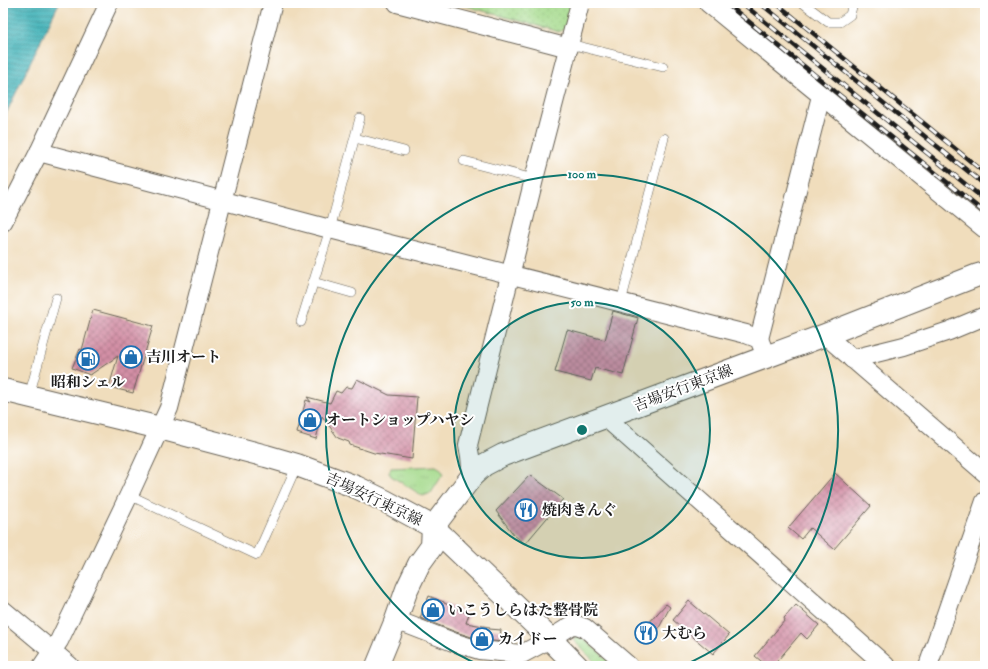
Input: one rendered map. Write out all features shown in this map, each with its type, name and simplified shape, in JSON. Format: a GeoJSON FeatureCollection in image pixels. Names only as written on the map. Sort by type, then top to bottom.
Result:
{"type":"FeatureCollection","features":[{"type":"Feature","properties":{"kind":"main road","name":"吉場安行東京線"},"geometry":{"type":"LineString","coordinates":[[3,390],[160,428],[297,465],[356,487],[433,527],[472,476],[484,465],[503,455],[605,417],[763,348],[824,335],[983,273]]}},
{"type":"Feature","properties":{"kind":"main road"},"geometry":{"type":"LineString","coordinates":[[377,666],[407,589],[419,564],[432,546],[433,527]]}},
{"type":"Feature","properties":{"kind":"main road"},"geometry":{"type":"LineString","coordinates":[[433,527],[577,666]]}},
{"type":"Feature","properties":{"kind":"street"},"geometry":{"type":"LineString","coordinates":[[3,222],[39,152],[109,3]]}},
{"type":"Feature","properties":{"kind":"street"},"geometry":{"type":"LineString","coordinates":[[42,666],[59,641],[130,495],[169,408],[274,3]]}},
{"type":"Feature","properties":{"kind":"street"},"geometry":{"type":"LineString","coordinates":[[397,3],[569,46]]}},
{"type":"Feature","properties":{"kind":"street"},"geometry":{"type":"LineString","coordinates":[[472,476],[468,445],[510,274],[580,3]]}},
{"type":"Feature","properties":{"kind":"street"},"geometry":{"type":"LineString","coordinates":[[708,3],[985,229]]}},
{"type":"Feature","properties":{"kind":"street"},"geometry":{"type":"LineString","coordinates":[[39,152],[330,229],[746,334],[763,348],[821,96]]}},
{"type":"Feature","properties":{"kind":"street"},"geometry":{"type":"LineString","coordinates":[[852,359],[949,331],[985,316]]}},
{"type":"Feature","properties":{"kind":"street"},"geometry":{"type":"LineString","coordinates":[[824,335],[985,473]]}},
{"type":"Feature","properties":{"kind":"street"},"geometry":{"type":"LineString","coordinates":[[605,417],[886,666]]}},
{"type":"Feature","properties":{"kind":"street"},"geometry":{"type":"LineString","coordinates":[[928,666],[985,501]]}},
{"type":"Feature","properties":{"kind":"street"},"geometry":{"type":"LineString","coordinates":[[3,610],[70,666]]}},
{"type":"Feature","properties":{"kind":"street"},"geometry":{"type":"LineString","coordinates":[[396,620],[453,642],[479,650],[522,654],[574,624],[585,628],[629,666]]}},
{"type":"Feature","properties":{"kind":"lane"},"geometry":{"type":"LineString","coordinates":[[803,3],[828,22],[840,22],[850,15],[852,3]]}},
{"type":"Feature","properties":{"kind":"lane"},"geometry":{"type":"LineString","coordinates":[[569,46],[663,66]]}},
{"type":"Feature","properties":{"kind":"lane"},"geometry":{"type":"LineString","coordinates":[[301,322],[330,229],[360,118]]}},
{"type":"Feature","properties":{"kind":"lane"},"geometry":{"type":"LineString","coordinates":[[355,138],[404,150]]}},
{"type":"Feature","properties":{"kind":"lane"},"geometry":{"type":"LineString","coordinates":[[621,302],[664,138]]}},
{"type":"Feature","properties":{"kind":"lane"},"geometry":{"type":"LineString","coordinates":[[464,161],[534,180]]}},
{"type":"Feature","properties":{"kind":"lane"},"geometry":{"type":"LineString","coordinates":[[313,282],[352,292]]}},
{"type":"Feature","properties":{"kind":"lane"},"geometry":{"type":"LineString","coordinates":[[29,396],[56,298]]}},
{"type":"Feature","properties":{"kind":"lane"},"geometry":{"type":"LineString","coordinates":[[130,495],[257,554],[297,465]]}},
{"type":"Feature","properties":{"kind":"green space"},"geometry":{"type":"Polygon","coordinates":[[[455,3],[574,3],[568,27],[559,32],[455,3]]]}},
{"type":"Feature","properties":{"kind":"green space"},"geometry":{"type":"Polygon","coordinates":[[[436,466],[441,469],[443,474],[431,493],[423,496],[391,476],[389,472],[391,468],[436,466]]]}},
{"type":"Feature","properties":{"kind":"green space"},"geometry":{"type":"Polygon","coordinates":[[[575,635],[579,635],[615,666],[599,666],[574,641],[575,635]]]}},
{"type":"Feature","properties":{"kind":"water"},"geometry":{"type":"Polygon","coordinates":[[[3,3],[59,3],[3,120],[3,3]]]}},
{"type":"Feature","properties":{"kind":"building"},"geometry":{"type":"Polygon","coordinates":[[[93,310],[153,326],[133,393],[109,387],[118,356],[90,375],[72,368],[80,349],[82,350],[93,310]]]}},
{"type":"Feature","properties":{"kind":"building"},"geometry":{"type":"Polygon","coordinates":[[[613,311],[638,318],[623,375],[595,368],[591,381],[555,372],[567,330],[605,340],[613,311]]]}},
{"type":"Feature","properties":{"kind":"building"},"geometry":{"type":"Polygon","coordinates":[[[357,379],[389,395],[417,397],[412,459],[374,453],[350,445],[349,442],[338,438],[322,416],[316,439],[297,433],[306,400],[311,402],[307,397],[330,403],[336,391],[341,393],[346,387],[352,388],[357,379]]]}},
{"type":"Feature","properties":{"kind":"building"},"geometry":{"type":"Polygon","coordinates":[[[835,473],[871,506],[834,549],[810,528],[801,539],[788,528],[835,473]]]}},
{"type":"Feature","properties":{"kind":"building"},"geometry":{"type":"Polygon","coordinates":[[[530,475],[563,499],[525,544],[514,535],[496,511],[530,475]]]}},
{"type":"Feature","properties":{"kind":"building"},"geometry":{"type":"Polygon","coordinates":[[[429,596],[469,614],[466,623],[489,627],[489,629],[501,630],[500,637],[505,638],[504,642],[481,640],[420,618],[429,596]]]}},
{"type":"Feature","properties":{"kind":"building"},"geometry":{"type":"Polygon","coordinates":[[[689,601],[729,635],[713,654],[673,620],[689,601]]]}},
{"type":"Feature","properties":{"kind":"building"},"geometry":{"type":"Polygon","coordinates":[[[666,604],[670,607],[652,641],[637,636],[666,604]]]}},
{"type":"Feature","properties":{"kind":"building"},"geometry":{"type":"Polygon","coordinates":[[[796,605],[819,625],[807,639],[801,633],[773,666],[767,666],[755,656],[785,620],[784,618],[796,605]]]}},
{"type":"Feature","properties":{"kind":"railway"},"geometry":{"type":"LineString","coordinates":[[726,3],[985,213]]}},
{"type":"Feature","properties":{"kind":"railway"},"geometry":{"type":"LineString","coordinates":[[742,3],[985,200]]}},
{"type":"Feature","properties":{"kind":"railway"},"geometry":{"type":"LineString","coordinates":[[760,3],[985,185]]}},
{"type":"Feature","properties":{"kind":"railway"},"geometry":{"type":"LineString","coordinates":[[776,3],[985,173]]}},
{"type":"Feature","properties":{"kind":"place","name":"吉川オート"},"geometry":{"type":"Point","coordinates":[131,357]}},
{"type":"Feature","properties":{"kind":"place","name":"昭和シェル"},"geometry":{"type":"Point","coordinates":[88,359]}},
{"type":"Feature","properties":{"kind":"place","name":"オートショップハヤシ"},"geometry":{"type":"Point","coordinates":[310,420]}},
{"type":"Feature","properties":{"kind":"place","name":"焼肉きんぐ"},"geometry":{"type":"Point","coordinates":[526,510]}},
{"type":"Feature","properties":{"kind":"place","name":"いこうしらはた整骨院"},"geometry":{"type":"Point","coordinates":[433,610]}},
{"type":"Feature","properties":{"kind":"place","name":"大むら"},"geometry":{"type":"Point","coordinates":[646,633]}},
{"type":"Feature","properties":{"kind":"place","name":"カイドー"},"geometry":{"type":"Point","coordinates":[482,639]}}]}
